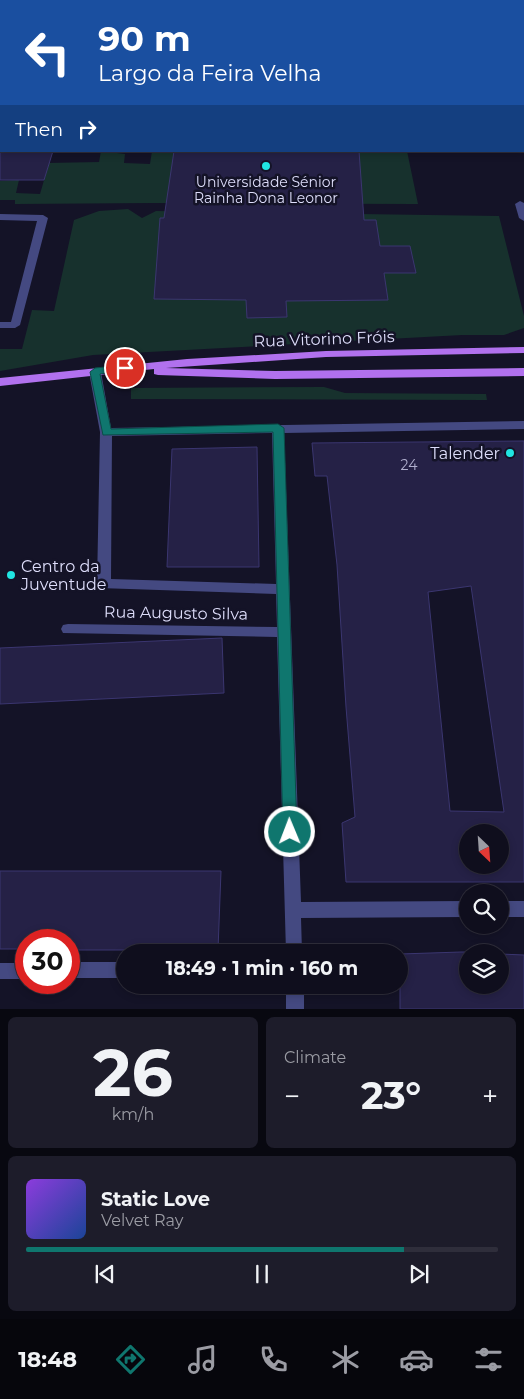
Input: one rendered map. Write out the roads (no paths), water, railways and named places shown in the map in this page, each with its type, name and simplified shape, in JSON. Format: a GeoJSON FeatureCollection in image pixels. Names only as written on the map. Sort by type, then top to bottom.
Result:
{"type":"FeatureCollection","features":[{"type":"Feature","properties":{"kind":"main road","name":"Rua Vitorino Fróis"},"geometry":{"type":"LineString","coordinates":[[0,382],[188,362],[326,354],[524,350]]}},
{"type":"Feature","properties":{"kind":"main road","name":"Rua Vitorino Fróis"},"geometry":{"type":"LineString","coordinates":[[125,368],[193,373],[275,375],[524,372]]}},
{"type":"Feature","properties":{"kind":"street"},"geometry":{"type":"LineString","coordinates":[[520,204],[524,218]]}},
{"type":"Feature","properties":{"kind":"street"},"geometry":{"type":"LineString","coordinates":[[0,217],[43,218],[15,325],[0,325]]}},
{"type":"Feature","properties":{"kind":"street"},"geometry":{"type":"LineString","coordinates":[[95,372],[106,432],[104,584],[283,589]]}},
{"type":"Feature","properties":{"kind":"street"},"geometry":{"type":"LineString","coordinates":[[106,432],[524,425]]}},
{"type":"Feature","properties":{"kind":"street"},"geometry":{"type":"LineString","coordinates":[[278,428],[294,944]]}},
{"type":"Feature","properties":{"kind":"street","name":"Rua Augusto Silva"},"geometry":{"type":"LineString","coordinates":[[68,629],[284,632]]}},
{"type":"Feature","properties":{"kind":"street"},"geometry":{"type":"LineString","coordinates":[[292,910],[459,909]]}},
{"type":"Feature","properties":{"kind":"street"},"geometry":{"type":"LineString","coordinates":[[509,909],[524,909]]}},
{"type":"Feature","properties":{"kind":"street"},"geometry":{"type":"LineString","coordinates":[[80,970],[116,970]]}},
{"type":"Feature","properties":{"kind":"street"},"geometry":{"type":"LineString","coordinates":[[0,971],[15,971]]}},
{"type":"Feature","properties":{"kind":"street"},"geometry":{"type":"LineString","coordinates":[[294,994],[295,1009]]}},
{"type":"Feature","properties":{"kind":"place","name":"Universidade Sénior Rainha Dona Leonor"},"geometry":{"type":"Point","coordinates":[266,166]}},
{"type":"Feature","properties":{"kind":"place","name":"Talender"},"geometry":{"type":"Point","coordinates":[510,453]}},
{"type":"Feature","properties":{"kind":"place","name":"Centro da Juventude"},"geometry":{"type":"Point","coordinates":[11,575]}}]}
